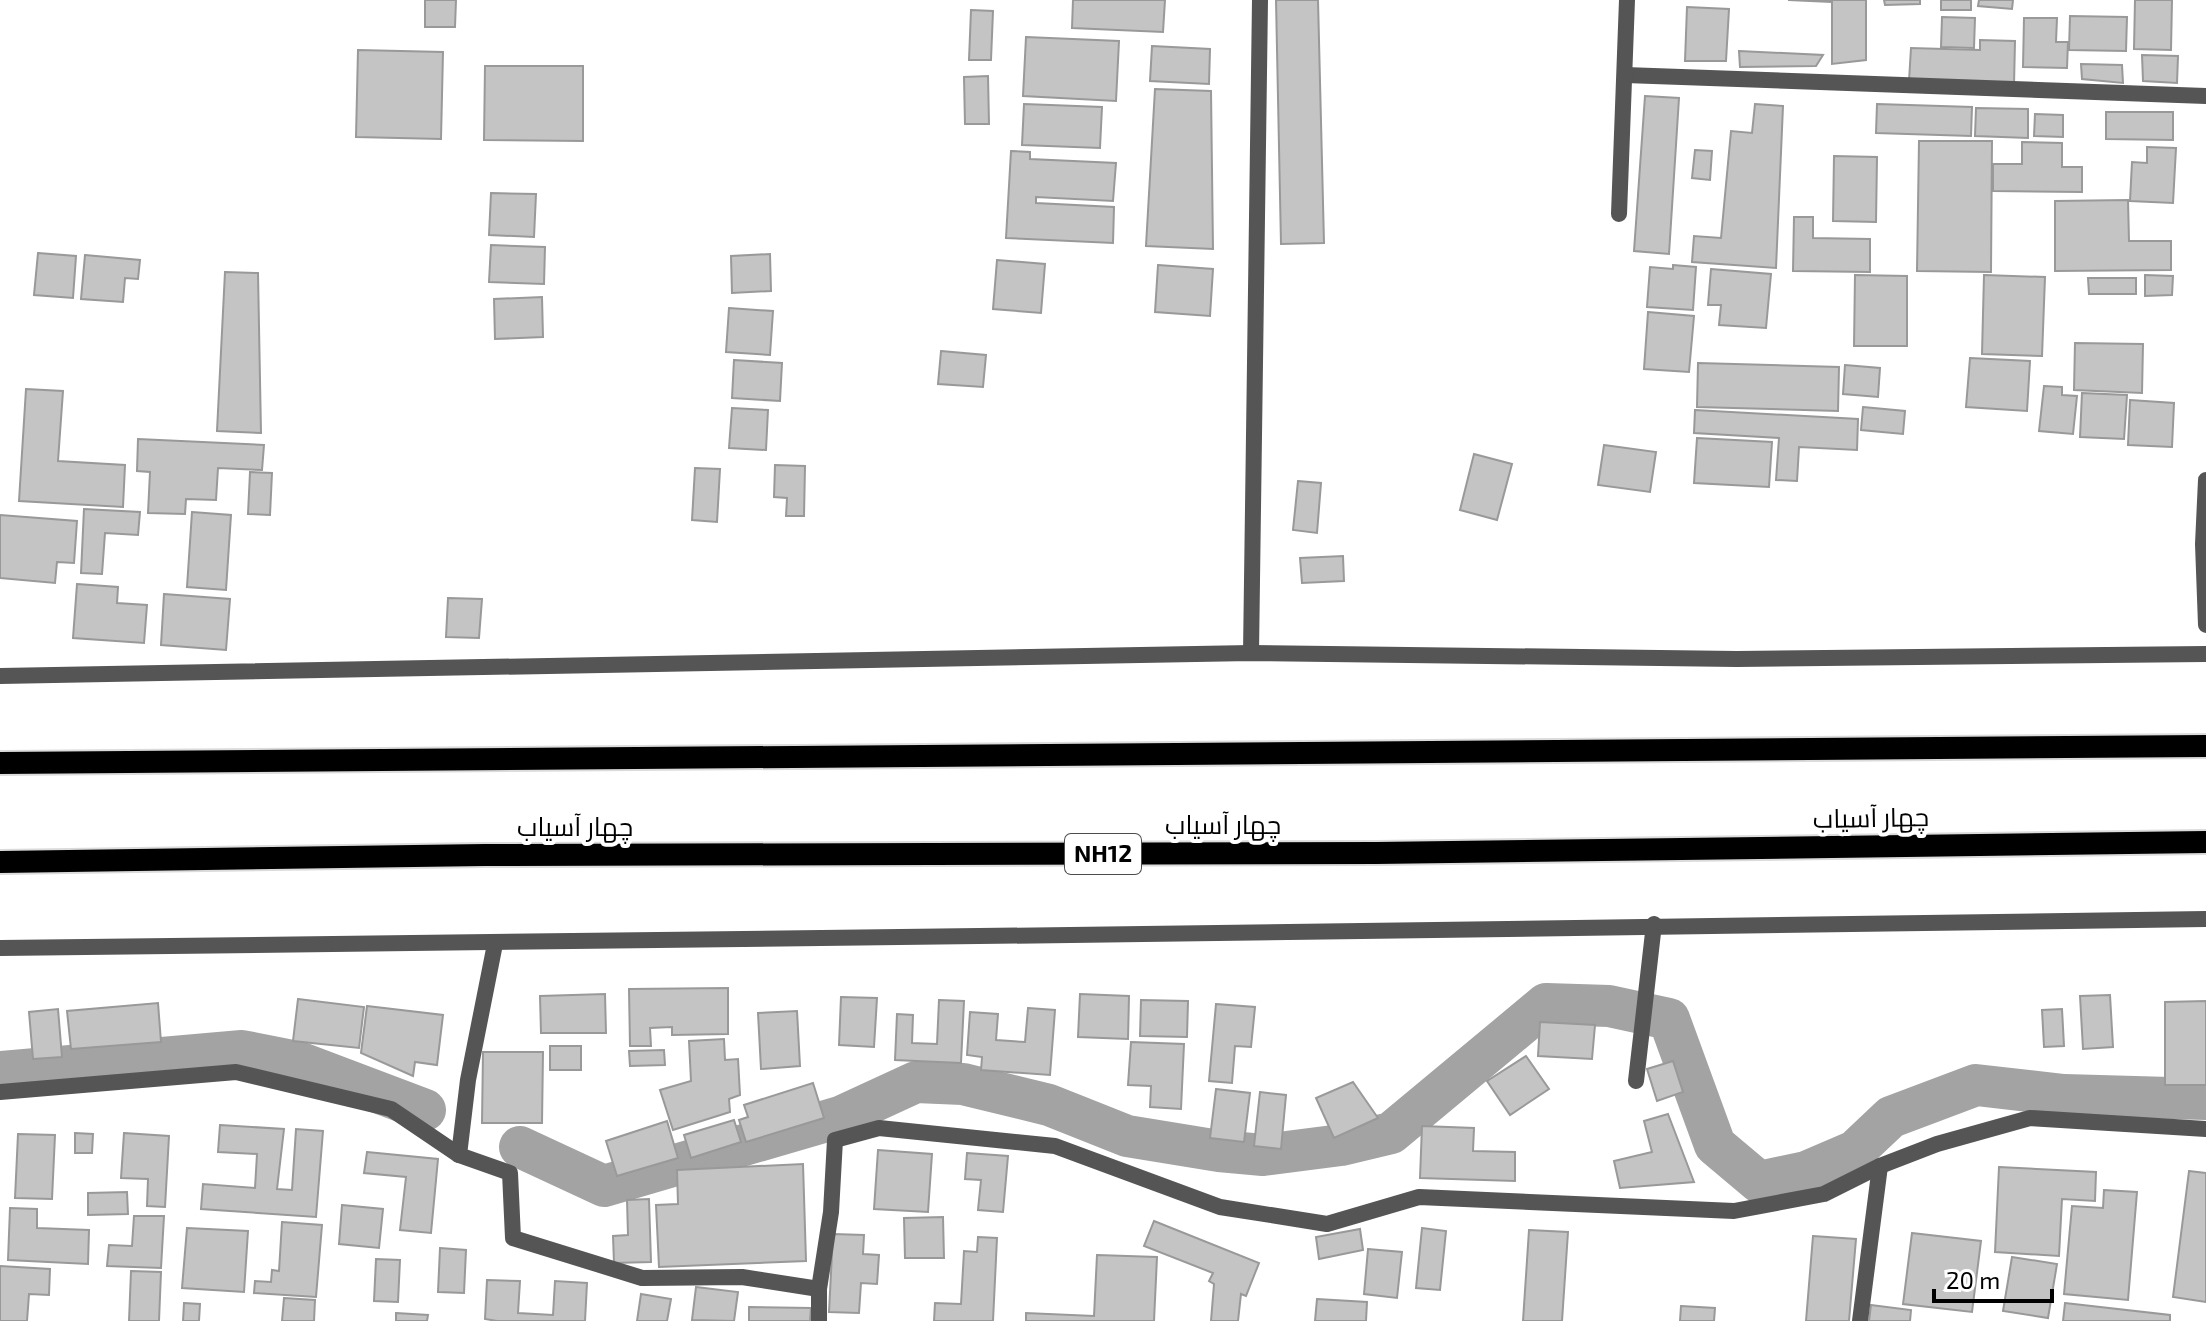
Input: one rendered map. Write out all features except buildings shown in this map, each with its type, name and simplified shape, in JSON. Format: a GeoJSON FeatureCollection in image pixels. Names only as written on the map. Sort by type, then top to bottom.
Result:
{"type":"FeatureCollection","features":[{"type":"Feature","properties":{"kind":"highway"},"geometry":{"type":"LineString","coordinates":[[0,763],[2206,746]]}},
{"type":"Feature","properties":{"kind":"highway","name":"چهار آسیاب"},"geometry":{"type":"LineString","coordinates":[[0,862],[485,855],[1376,853],[2206,842]]}},
{"type":"Feature","properties":{"kind":"street"},"geometry":{"type":"LineString","coordinates":[[1251,653],[1260,0]]}},
{"type":"Feature","properties":{"kind":"street"},"geometry":{"type":"LineString","coordinates":[[1619,214],[1627,0]]}},
{"type":"Feature","properties":{"kind":"street"},"geometry":{"type":"LineString","coordinates":[[1625,75],[2206,96]]}},
{"type":"Feature","properties":{"kind":"street"},"geometry":{"type":"LineString","coordinates":[[2206,480],[2203,544],[2206,625]]}},
{"type":"Feature","properties":{"kind":"street"},"geometry":{"type":"LineString","coordinates":[[0,676],[1251,653],[1737,659],[2206,654]]}},
{"type":"Feature","properties":{"kind":"street"},"geometry":{"type":"LineString","coordinates":[[0,948],[495,944],[1654,924],[2206,919]]}},
{"type":"Feature","properties":{"kind":"street"},"geometry":{"type":"LineString","coordinates":[[1636,1081],[1654,924]]}},
{"type":"Feature","properties":{"kind":"street"},"geometry":{"type":"LineString","coordinates":[[459,1155],[468,1080],[495,944]]}},
{"type":"Feature","properties":{"kind":"street"},"geometry":{"type":"LineString","coordinates":[[0,1092],[236,1072],[391,1109],[459,1155],[510,1173],[513,1238],[642,1278],[742,1277],[819,1289]]}},
{"type":"Feature","properties":{"kind":"street"},"geometry":{"type":"LineString","coordinates":[[819,1321],[819,1289],[831,1212],[835,1140],[879,1128],[1055,1146],[1220,1207],[1327,1224],[1419,1197],[1734,1211],[1824,1194],[1880,1166],[1937,1144],[2030,1118],[2206,1129]]}},
{"type":"Feature","properties":{"kind":"street"},"geometry":{"type":"LineString","coordinates":[[1860,1321],[1880,1166]]}},
{"type":"Feature","properties":{"kind":"waterway"},"geometry":{"type":"LineString","coordinates":[[520,1147],[604,1186],[840,1117],[916,1082],[963,1084],[1049,1105],[1127,1136],[1219,1151],[1263,1155],[1341,1145],[1391,1133],[1546,1004],[1609,1006],[1669,1019],[1715,1145],[1759,1182],[1806,1172],[1855,1151],[1891,1117],[1976,1085],[2064,1095],[2206,1099]]}},
{"type":"Feature","properties":{"kind":"waterway"},"geometry":{"type":"LineString","coordinates":[[0,1072],[242,1051],[298,1062],[425,1110]]}}]}
